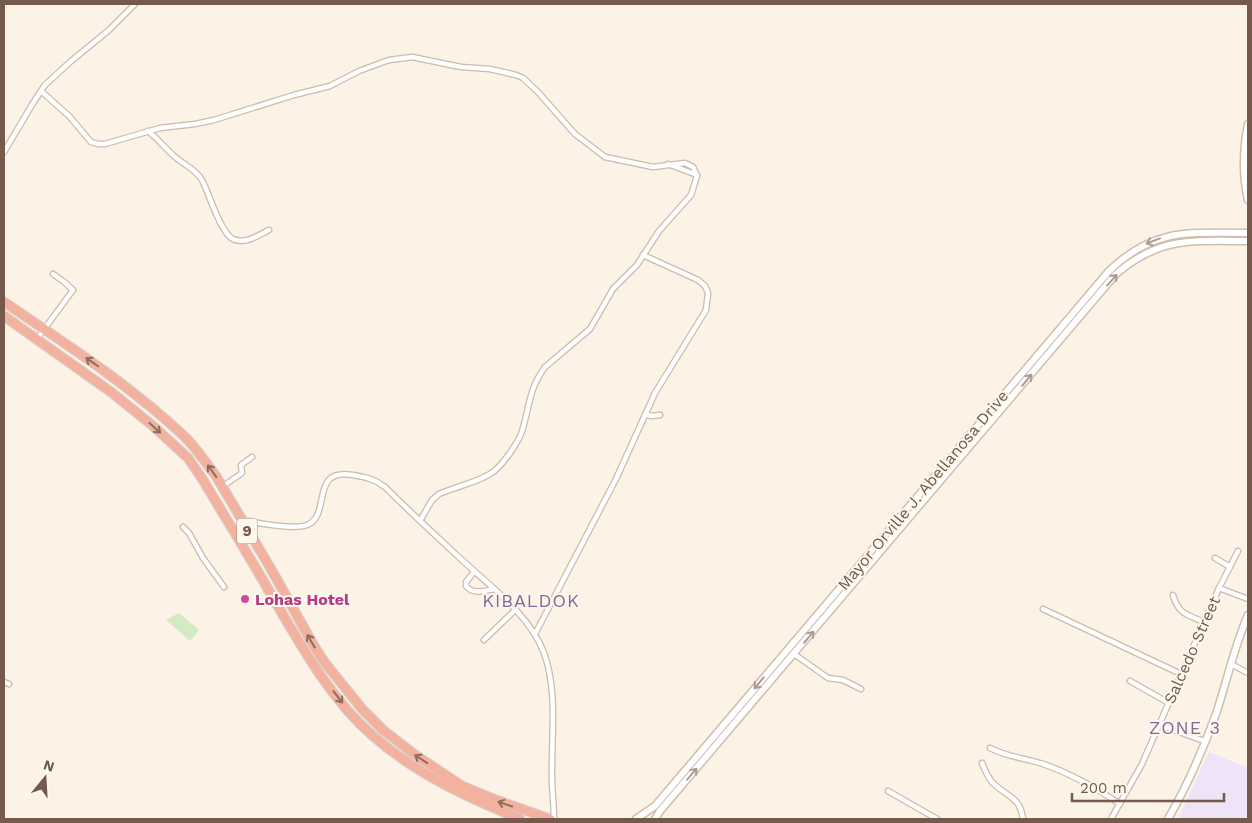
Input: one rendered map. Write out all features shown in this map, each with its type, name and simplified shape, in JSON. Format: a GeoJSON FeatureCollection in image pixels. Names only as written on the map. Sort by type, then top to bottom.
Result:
{"type":"FeatureCollection","features":[{"type":"Feature","properties":{"kind":"highway","name":"9"},"geometry":{"type":"LineString","coordinates":[[4,302],[120,382],[186,438],[196,449],[222,487],[314,646],[347,692],[383,730],[436,775]]}},
{"type":"Feature","properties":{"kind":"highway","name":"9"},"geometry":{"type":"LineString","coordinates":[[4,316],[112,392],[188,458],[204,480],[297,639],[336,695],[371,734],[400,757],[478,793],[522,816],[550,819]]}},
{"type":"Feature","properties":{"kind":"highway"},"geometry":{"type":"LineString","coordinates":[[188,458],[196,449]]}},
{"type":"Feature","properties":{"kind":"main road"},"geometry":{"type":"LineString","coordinates":[[1248,124],[1243,164],[1248,200]]}},
{"type":"Feature","properties":{"kind":"main road","name":"Mayor Orville J. Abellanosa Drive"},"geometry":{"type":"LineString","coordinates":[[636,819],[655,806],[1109,271],[1123,258],[1139,248],[1156,240],[1174,235],[1248,233]]}},
{"type":"Feature","properties":{"kind":"main road"},"geometry":{"type":"LineString","coordinates":[[1174,235],[1176,242]]}},
{"type":"Feature","properties":{"kind":"main road","name":"Mayor Orville J. Abellanosa Drive"},"geometry":{"type":"LineString","coordinates":[[655,819],[1115,275],[1143,254],[1176,242],[1248,241]]}},
{"type":"Feature","properties":{"kind":"main road"},"geometry":{"type":"LineString","coordinates":[[1168,819],[1184,791],[1216,714],[1230,664],[1248,615]]}},
{"type":"Feature","properties":{"kind":"street"},"geometry":{"type":"LineString","coordinates":[[4,152],[50,79],[109,30],[135,4]]}},
{"type":"Feature","properties":{"kind":"street"},"geometry":{"type":"LineString","coordinates":[[41,91],[69,116],[85,136],[95,144],[109,143],[148,130],[214,120],[287,97],[330,86],[389,60],[412,57],[460,67],[499,71],[523,78],[575,134],[605,158],[653,166],[680,162],[694,167],[697,175],[691,195],[659,231],[637,265],[610,293],[590,329],[541,372],[529,397],[522,432],[506,456],[490,474],[439,494],[432,500],[420,521]]}},
{"type":"Feature","properties":{"kind":"street"},"geometry":{"type":"LineString","coordinates":[[148,130],[173,156],[199,176],[214,210],[230,236],[238,241],[244,241],[269,230]]}},
{"type":"Feature","properties":{"kind":"street"},"geometry":{"type":"LineString","coordinates":[[535,634],[616,479],[662,381],[703,316],[707,305],[708,293],[705,286],[698,280],[643,255]]}},
{"type":"Feature","properties":{"kind":"street"},"geometry":{"type":"LineString","coordinates":[[37,339],[73,290],[53,274]]}},
{"type":"Feature","properties":{"kind":"street"},"geometry":{"type":"LineString","coordinates":[[645,414],[660,416]]}},
{"type":"Feature","properties":{"kind":"street"},"geometry":{"type":"LineString","coordinates":[[222,487],[242,473],[241,465],[252,457]]}},
{"type":"Feature","properties":{"kind":"street"},"geometry":{"type":"LineString","coordinates":[[241,520],[297,527],[307,525],[316,516],[328,481],[332,477],[340,473],[367,477],[377,482],[494,589],[535,634],[545,655],[551,684],[554,819]]}},
{"type":"Feature","properties":{"kind":"street"},"geometry":{"type":"LineString","coordinates":[[183,527],[189,533],[203,558],[224,587]]}},
{"type":"Feature","properties":{"kind":"street","name":"Salcedo Street"},"geometry":{"type":"LineString","coordinates":[[1111,819],[1142,764],[1219,588],[1238,551]]}},
{"type":"Feature","properties":{"kind":"street"},"geometry":{"type":"LineString","coordinates":[[1215,558],[1230,567]]}},
{"type":"Feature","properties":{"kind":"street"},"geometry":{"type":"LineString","coordinates":[[474,572],[466,582],[469,590],[475,592],[494,589]]}},
{"type":"Feature","properties":{"kind":"street","name":"Salcedo Street"},"geometry":{"type":"LineString","coordinates":[[1219,588],[1248,599]]}},
{"type":"Feature","properties":{"kind":"street"},"geometry":{"type":"LineString","coordinates":[[1173,595],[1176,605],[1180,610],[1204,622]]}},
{"type":"Feature","properties":{"kind":"street"},"geometry":{"type":"LineString","coordinates":[[1043,609],[1181,674]]}},
{"type":"Feature","properties":{"kind":"street"},"geometry":{"type":"LineString","coordinates":[[484,640],[515,610]]}},
{"type":"Feature","properties":{"kind":"street"},"geometry":{"type":"LineString","coordinates":[[794,654],[828,678],[854,684],[861,689]]}},
{"type":"Feature","properties":{"kind":"street"},"geometry":{"type":"LineString","coordinates":[[1230,664],[1248,672]]}},
{"type":"Feature","properties":{"kind":"street"},"geometry":{"type":"LineString","coordinates":[[1130,681],[1169,703]]}},
{"type":"Feature","properties":{"kind":"street"},"geometry":{"type":"LineString","coordinates":[[1160,725],[1204,741]]}},
{"type":"Feature","properties":{"kind":"street"},"geometry":{"type":"LineString","coordinates":[[990,748],[1058,769],[1120,804]]}},
{"type":"Feature","properties":{"kind":"street"},"geometry":{"type":"LineString","coordinates":[[982,763],[994,785],[1021,806],[1023,819]]}},
{"type":"Feature","properties":{"kind":"street"},"geometry":{"type":"LineString","coordinates":[[888,791],[938,819]]}},
{"type":"Feature","properties":{"kind":"shaded area"},"geometry":{"type":"Polygon","coordinates":[[[1209,752],[1248,768],[1248,819],[1178,819],[1209,752]]]}},
{"type":"Feature","properties":{"kind":"green space"},"geometry":{"type":"Polygon","coordinates":[[[179,613],[199,630],[190,641],[166,620],[179,613]]]}},
{"type":"Feature","properties":{"kind":"place","name":"Lohas Hotel"},"geometry":{"type":"Point","coordinates":[245,599]}},
{"type":"Feature","properties":{"kind":"district","name":"KIBALDOK"},"geometry":{"type":"Point","coordinates":[531,600]}},
{"type":"Feature","properties":{"kind":"district","name":"ZONE 3"},"geometry":{"type":"Point","coordinates":[1185,727]}}]}
